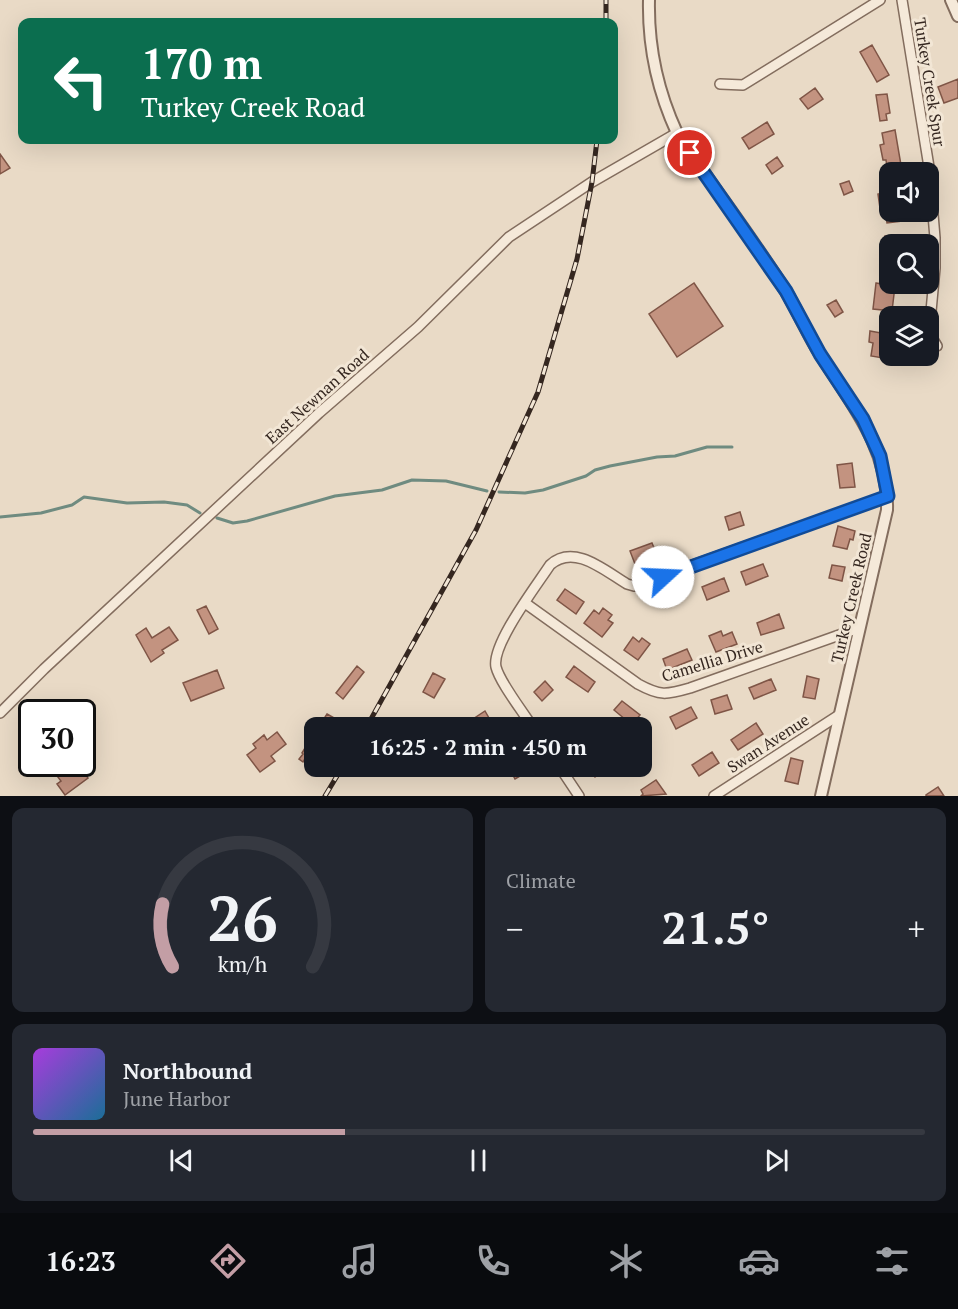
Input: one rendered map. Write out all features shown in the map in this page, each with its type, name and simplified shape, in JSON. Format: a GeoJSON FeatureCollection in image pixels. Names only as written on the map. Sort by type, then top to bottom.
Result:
{"type":"FeatureCollection","features":[{"type":"Feature","properties":{"kind":"street","name":"Turkey Creek Road"},"geometry":{"type":"LineString","coordinates":[[649,0],[655,62],[665,105],[677,133],[786,291],[820,354],[863,419],[880,456],[888,496],[887,510],[821,796]]}},
{"type":"Feature","properties":{"kind":"street"},"geometry":{"type":"LineString","coordinates":[[720,84],[743,84],[880,0]]}},
{"type":"Feature","properties":{"kind":"street","name":"Turkey Creek Spur"},"geometry":{"type":"LineString","coordinates":[[902,0],[929,167],[935,238],[931,306]]}},
{"type":"Feature","properties":{"kind":"street"},"geometry":{"type":"LineString","coordinates":[[951,0],[958,15]]}},
{"type":"Feature","properties":{"kind":"street","name":"East Newnan Road"},"geometry":{"type":"LineString","coordinates":[[0,713],[50,663],[319,413],[418,327],[509,237],[592,182],[677,133]]}},
{"type":"Feature","properties":{"kind":"street"},"geometry":{"type":"LineString","coordinates":[[526,717],[496,668],[496,660],[501,642],[550,565],[566,556],[583,558],[634,586],[888,496]]}},
{"type":"Feature","properties":{"kind":"street","name":"Camellia Drive"},"geometry":{"type":"LineString","coordinates":[[525,603],[638,684],[655,693],[669,694],[690,688],[859,628]]}},
{"type":"Feature","properties":{"kind":"street","name":"Swan Avenue"},"geometry":{"type":"LineString","coordinates":[[714,796],[839,715]]}},
{"type":"Feature","properties":{"kind":"street"},"geometry":{"type":"LineString","coordinates":[[566,777],[579,796]]}},
{"type":"Feature","properties":{"kind":"building"},"geometry":{"type":"Polygon","coordinates":[[[872,45],[889,75],[877,82],[860,52],[872,45]]]}},
{"type":"Feature","properties":{"kind":"building"},"geometry":{"type":"Polygon","coordinates":[[[958,79],[958,98],[944,103],[938,87],[958,79]]]}},
{"type":"Feature","properties":{"kind":"building"},"geometry":{"type":"Polygon","coordinates":[[[815,88],[823,99],[808,109],[800,99],[815,88]]]}},
{"type":"Feature","properties":{"kind":"building"},"geometry":{"type":"Polygon","coordinates":[[[887,94],[890,113],[886,114],[887,120],[880,121],[876,95],[887,94]]]}},
{"type":"Feature","properties":{"kind":"building"},"geometry":{"type":"Polygon","coordinates":[[[767,122],[774,134],[749,149],[742,138],[767,122]]]}},
{"type":"Feature","properties":{"kind":"building"},"geometry":{"type":"Polygon","coordinates":[[[895,130],[900,162],[883,160],[880,145],[884,144],[882,133],[895,130]]]}},
{"type":"Feature","properties":{"kind":"building"},"geometry":{"type":"Polygon","coordinates":[[[0,154],[10,168],[0,174],[0,154]]]}},
{"type":"Feature","properties":{"kind":"building"},"geometry":{"type":"Polygon","coordinates":[[[777,157],[783,166],[772,174],[766,165],[777,157]]]}},
{"type":"Feature","properties":{"kind":"building"},"geometry":{"type":"Polygon","coordinates":[[[849,181],[853,191],[844,195],[840,184],[849,181]]]}},
{"type":"Feature","properties":{"kind":"building"},"geometry":{"type":"Polygon","coordinates":[[[694,283],[723,326],[677,357],[649,314],[694,283]]]}},
{"type":"Feature","properties":{"kind":"building"},"geometry":{"type":"Polygon","coordinates":[[[876,283],[879,283],[879,294],[894,294],[893,306],[879,306],[879,310],[873,309],[876,283]]]}},
{"type":"Feature","properties":{"kind":"building"},"geometry":{"type":"Polygon","coordinates":[[[836,300],[843,312],[835,317],[827,305],[836,300]]]}},
{"type":"Feature","properties":{"kind":"building"},"geometry":{"type":"Polygon","coordinates":[[[870,331],[879,333],[879,357],[871,356],[873,343],[869,342],[870,331]]]}},
{"type":"Feature","properties":{"kind":"building"},"geometry":{"type":"Polygon","coordinates":[[[852,463],[855,487],[840,488],[837,465],[852,463]]]}},
{"type":"Feature","properties":{"kind":"building"},"geometry":{"type":"Polygon","coordinates":[[[740,512],[744,525],[729,530],[725,517],[740,512]]]}},
{"type":"Feature","properties":{"kind":"building"},"geometry":{"type":"Polygon","coordinates":[[[838,526],[855,531],[853,540],[850,539],[847,549],[833,546],[838,526]]]}},
{"type":"Feature","properties":{"kind":"building"},"geometry":{"type":"Polygon","coordinates":[[[652,543],[657,555],[635,564],[630,551],[652,543]]]}},
{"type":"Feature","properties":{"kind":"building"},"geometry":{"type":"Polygon","coordinates":[[[763,564],[768,576],[746,585],[741,572],[763,564]]]}},
{"type":"Feature","properties":{"kind":"building"},"geometry":{"type":"Polygon","coordinates":[[[832,565],[845,567],[842,581],[829,578],[832,565]]]}},
{"type":"Feature","properties":{"kind":"building"},"geometry":{"type":"Polygon","coordinates":[[[724,578],[729,591],[707,600],[702,587],[724,578]]]}},
{"type":"Feature","properties":{"kind":"building"},"geometry":{"type":"Polygon","coordinates":[[[565,589],[584,602],[576,614],[557,600],[565,589]]]}},
{"type":"Feature","properties":{"kind":"building"},"geometry":{"type":"Polygon","coordinates":[[[206,606],[218,629],[209,634],[197,610],[206,606]]]}},
{"type":"Feature","properties":{"kind":"building"},"geometry":{"type":"Polygon","coordinates":[[[603,608],[612,615],[608,620],[613,623],[602,637],[584,623],[594,610],[599,614],[603,608]]]}},
{"type":"Feature","properties":{"kind":"building"},"geometry":{"type":"Polygon","coordinates":[[[779,614],[784,628],[761,635],[757,623],[779,614]]]}},
{"type":"Feature","properties":{"kind":"building"},"geometry":{"type":"Polygon","coordinates":[[[169,627],[178,640],[162,650],[164,653],[151,662],[136,635],[146,628],[152,638],[169,627]]]}},
{"type":"Feature","properties":{"kind":"building"},"geometry":{"type":"Polygon","coordinates":[[[721,631],[723,636],[732,632],[737,644],[716,652],[709,636],[721,631]]]}},
{"type":"Feature","properties":{"kind":"building"},"geometry":{"type":"Polygon","coordinates":[[[633,637],[639,642],[642,638],[650,644],[638,660],[624,650],[633,637]]]}},
{"type":"Feature","properties":{"kind":"building"},"geometry":{"type":"Polygon","coordinates":[[[687,649],[692,660],[667,670],[663,659],[687,649]]]}},
{"type":"Feature","properties":{"kind":"building"},"geometry":{"type":"Polygon","coordinates":[[[357,666],[364,672],[343,699],[336,693],[357,666]]]}},
{"type":"Feature","properties":{"kind":"building"},"geometry":{"type":"Polygon","coordinates":[[[574,666],[595,682],[588,692],[566,677],[574,666]]]}},
{"type":"Feature","properties":{"kind":"building"},"geometry":{"type":"Polygon","coordinates":[[[217,670],[224,688],[191,701],[183,683],[217,670]]]}},
{"type":"Feature","properties":{"kind":"building"},"geometry":{"type":"Polygon","coordinates":[[[433,673],[445,679],[434,698],[423,692],[433,673]]]}},
{"type":"Feature","properties":{"kind":"building"},"geometry":{"type":"Polygon","coordinates":[[[807,676],[819,679],[815,699],[803,697],[807,676]]]}},
{"type":"Feature","properties":{"kind":"building"},"geometry":{"type":"Polygon","coordinates":[[[771,679],[776,690],[754,699],[749,688],[771,679]]]}},
{"type":"Feature","properties":{"kind":"building"},"geometry":{"type":"Polygon","coordinates":[[[545,681],[553,690],[542,701],[534,692],[545,681]]]}},
{"type":"Feature","properties":{"kind":"building"},"geometry":{"type":"Polygon","coordinates":[[[727,695],[732,709],[715,714],[711,700],[727,695]]]}},
{"type":"Feature","properties":{"kind":"building"},"geometry":{"type":"Polygon","coordinates":[[[622,701],[640,715],[638,717],[622,717],[614,710],[622,701]]]}},
{"type":"Feature","properties":{"kind":"building"},"geometry":{"type":"Polygon","coordinates":[[[691,707],[697,718],[676,729],[670,717],[691,707]]]}},
{"type":"Feature","properties":{"kind":"building"},"geometry":{"type":"Polygon","coordinates":[[[485,711],[488,717],[476,717],[485,711]]]}},
{"type":"Feature","properties":{"kind":"building"},"geometry":{"type":"Polygon","coordinates":[[[756,723],[763,734],[738,750],[731,740],[756,723]]]}},
{"type":"Feature","properties":{"kind":"building"},"geometry":{"type":"Polygon","coordinates":[[[277,732],[286,744],[271,756],[275,761],[260,772],[247,755],[256,748],[253,744],[264,735],[267,740],[277,732]]]}},
{"type":"Feature","properties":{"kind":"building"},"geometry":{"type":"Polygon","coordinates":[[[304,750],[303,762],[299,759],[304,750]]]}},
{"type":"Feature","properties":{"kind":"building"},"geometry":{"type":"Polygon","coordinates":[[[712,752],[719,763],[699,776],[692,765],[712,752]]]}},
{"type":"Feature","properties":{"kind":"building"},"geometry":{"type":"Polygon","coordinates":[[[791,758],[803,761],[798,784],[785,781],[791,758]]]}},
{"type":"Feature","properties":{"kind":"building"},"geometry":{"type":"Polygon","coordinates":[[[58,777],[88,778],[65,795],[57,784],[61,781],[58,777]]]}},
{"type":"Feature","properties":{"kind":"building"},"geometry":{"type":"Polygon","coordinates":[[[656,780],[666,794],[641,796],[643,794],[641,790],[656,780]]]}},
{"type":"Feature","properties":{"kind":"building"},"geometry":{"type":"Polygon","coordinates":[[[938,787],[944,796],[926,796],[926,795],[938,787]]]}},
{"type":"Feature","properties":{"kind":"waterway"},"geometry":{"type":"LineString","coordinates":[[499,492],[525,493],[543,490],[610,466],[675,456],[707,447],[732,447]]}},
{"type":"Feature","properties":{"kind":"waterway"},"geometry":{"type":"LineString","coordinates":[[217,518],[233,523],[247,521],[335,496],[382,490],[412,480],[446,481],[487,491]]}},
{"type":"Feature","properties":{"kind":"waterway"},"geometry":{"type":"LineString","coordinates":[[0,517],[41,513],[72,505],[84,497],[127,503],[164,502],[187,505],[200,513]]}},
{"type":"Feature","properties":{"kind":"railway"},"geometry":{"type":"LineString","coordinates":[[606,0],[606,18]]}},
{"type":"Feature","properties":{"kind":"railway"},"geometry":{"type":"LineString","coordinates":[[372,717],[476,530],[538,392],[577,259],[592,182],[597,144]]}},
{"type":"Feature","properties":{"kind":"railway"},"geometry":{"type":"LineString","coordinates":[[325,796],[336,777]]}},
{"type":"Feature","properties":{"kind":"route"},"geometry":{"type":"LineString","coordinates":[[663,577],[888,496],[880,456],[863,419],[820,354],[786,291],[690,153]]}}]}
